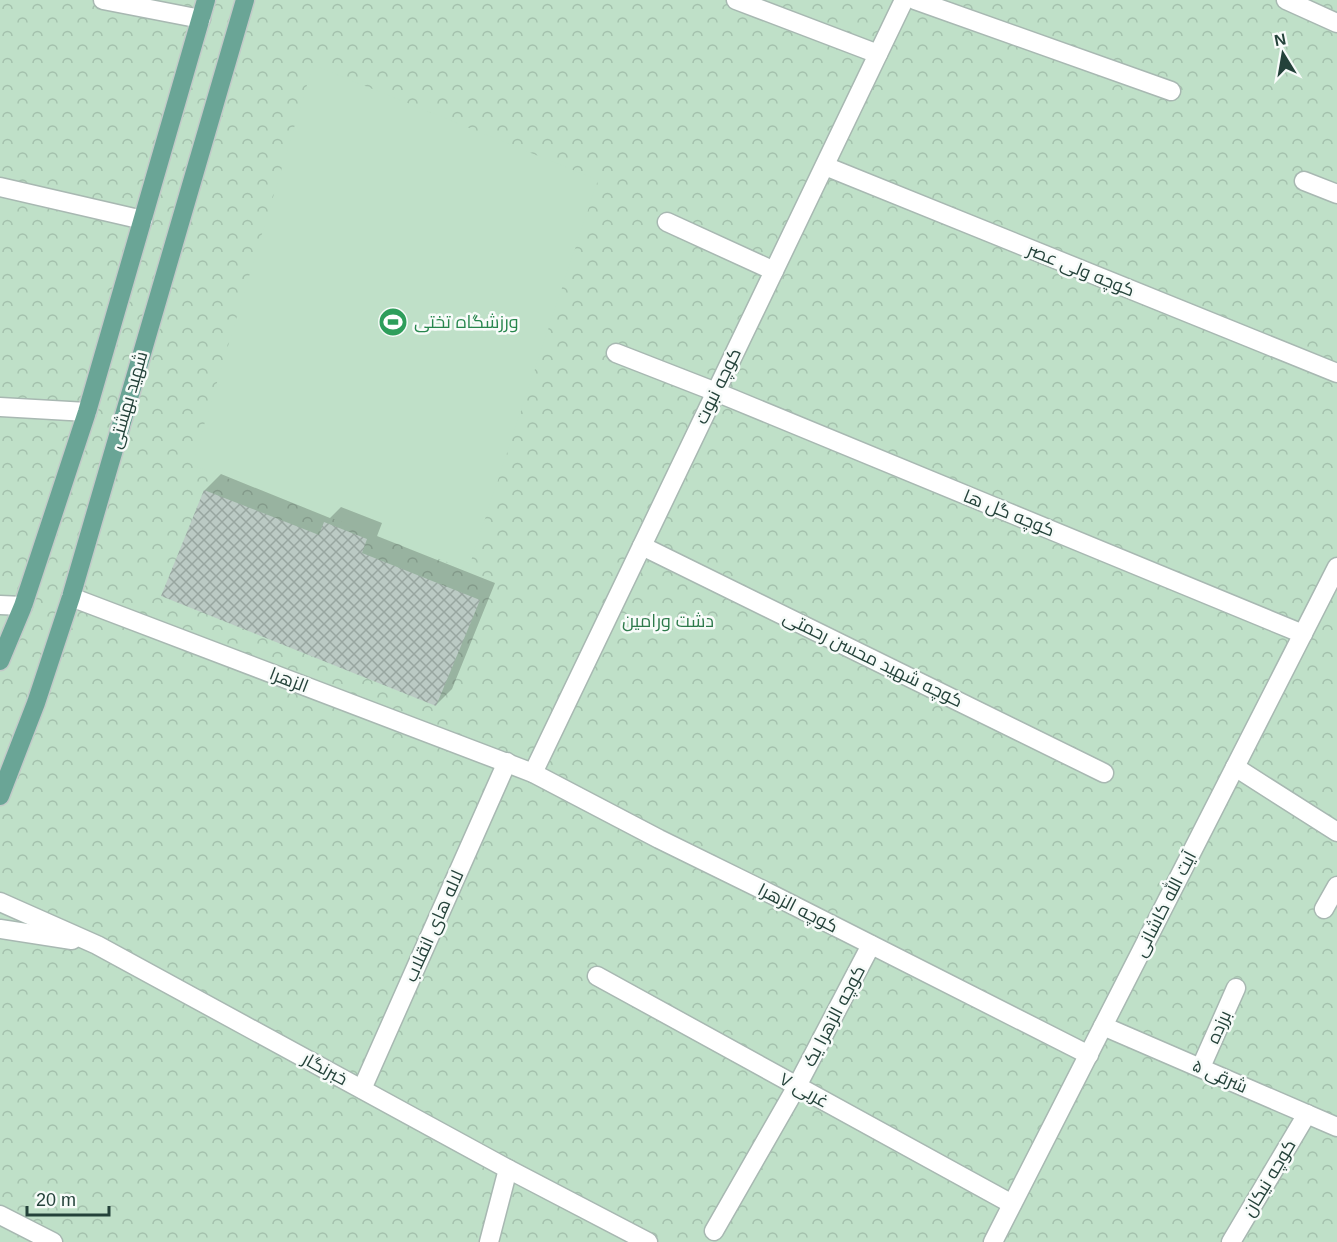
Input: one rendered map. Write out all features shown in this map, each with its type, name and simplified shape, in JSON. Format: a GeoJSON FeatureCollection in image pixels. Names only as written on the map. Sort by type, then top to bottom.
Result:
{"type":"FeatureCollection","features":[{"type":"Feature","properties":{"kind":"main road","name":"شهید بهشتی"},"geometry":{"type":"LineString","coordinates":[[0,661],[23,606],[87,412],[206,0]]}},
{"type":"Feature","properties":{"kind":"main road","name":"شهید بهشتی"},"geometry":{"type":"LineString","coordinates":[[0,796],[7,762],[36,703],[71,597],[245,0]]}},
{"type":"Feature","properties":{"kind":"street"},"geometry":{"type":"LineString","coordinates":[[103,0],[201,19]]}},
{"type":"Feature","properties":{"kind":"street"},"geometry":{"type":"LineString","coordinates":[[736,0],[878,54]]}},
{"type":"Feature","properties":{"kind":"street","name":"کوچه نبوت"},"geometry":{"type":"LineString","coordinates":[[533,773],[904,0]]}},
{"type":"Feature","properties":{"kind":"street"},"geometry":{"type":"LineString","coordinates":[[915,0],[1171,91]]}},
{"type":"Feature","properties":{"kind":"street"},"geometry":{"type":"LineString","coordinates":[[1286,0],[1337,23]]}},
{"type":"Feature","properties":{"kind":"street","name":"کوچه ولی عصر"},"geometry":{"type":"LineString","coordinates":[[825,166],[1337,373]]}},
{"type":"Feature","properties":{"kind":"street"},"geometry":{"type":"LineString","coordinates":[[1304,181],[1337,194]]}},
{"type":"Feature","properties":{"kind":"street"},"geometry":{"type":"LineString","coordinates":[[0,187],[143,220]]}},
{"type":"Feature","properties":{"kind":"street"},"geometry":{"type":"LineString","coordinates":[[667,222],[774,271]]}},
{"type":"Feature","properties":{"kind":"street","name":"کوچه گل ها"},"geometry":{"type":"LineString","coordinates":[[616,353],[1303,634]]}},
{"type":"Feature","properties":{"kind":"street"},"geometry":{"type":"LineString","coordinates":[[0,407],[87,412]]}},
{"type":"Feature","properties":{"kind":"street","name":"کوچه شهید محسن رحمتی"},"geometry":{"type":"LineString","coordinates":[[642,546],[1104,773]]}},
{"type":"Feature","properties":{"kind":"street","name":"آیت الله کاشانی"},"geometry":{"type":"LineString","coordinates":[[993,1242],[1335,575]]}},
{"type":"Feature","properties":{"kind":"street","name":"الزهرا"},"geometry":{"type":"LineString","coordinates":[[71,597],[507,762]]}},
{"type":"Feature","properties":{"kind":"street"},"geometry":{"type":"LineString","coordinates":[[0,605],[23,606]]}},
{"type":"Feature","properties":{"kind":"street","name":"کوچه الزهرا"},"geometry":{"type":"LineString","coordinates":[[507,762],[533,773],[659,839],[1089,1055]]}},
{"type":"Feature","properties":{"kind":"street","name":"لاله های انقلاب"},"geometry":{"type":"LineString","coordinates":[[362,1089],[507,762]]}},
{"type":"Feature","properties":{"kind":"street"},"geometry":{"type":"LineString","coordinates":[[1235,767],[1337,832]]}},
{"type":"Feature","properties":{"kind":"street"},"geometry":{"type":"LineString","coordinates":[[1324,909],[1337,886]]}},
{"type":"Feature","properties":{"kind":"street","name":"خبرنگار"},"geometry":{"type":"LineString","coordinates":[[0,902],[98,945],[508,1169],[648,1242]]}},
{"type":"Feature","properties":{"kind":"street"},"geometry":{"type":"LineString","coordinates":[[0,929],[98,945]]}},
{"type":"Feature","properties":{"kind":"street","name":"کوچه الزهرا یک"},"geometry":{"type":"LineString","coordinates":[[714,1231],[797,1086],[871,945]]}},
{"type":"Feature","properties":{"kind":"street","name":"۷ غربی"},"geometry":{"type":"LineString","coordinates":[[597,976],[1012,1204]]}},
{"type":"Feature","properties":{"kind":"street","name":"برزده"},"geometry":{"type":"LineString","coordinates":[[1201,1067],[1236,988]]}},
{"type":"Feature","properties":{"kind":"street","name":"۵ شرقی"},"geometry":{"type":"LineString","coordinates":[[1104,1026],[1337,1126]]}},
{"type":"Feature","properties":{"kind":"street","name":"کوچه نیکان"},"geometry":{"type":"LineString","coordinates":[[1231,1242],[1307,1114]]}},
{"type":"Feature","properties":{"kind":"street"},"geometry":{"type":"LineString","coordinates":[[489,1242],[508,1169]]}},
{"type":"Feature","properties":{"kind":"street"},"geometry":{"type":"LineString","coordinates":[[0,1215],[53,1242]]}},
{"type":"Feature","properties":{"kind":"green space","name":"دشت ورامین"},"geometry":{"type":"Polygon","coordinates":[[[0,0],[1337,0],[1337,1242],[0,1242],[0,0]]]}},
{"type":"Feature","properties":{"kind":"green space","name":"ورزشگاه تختی"},"geometry":{"type":"Polygon","coordinates":[[[313,65],[598,180],[468,570],[192,465],[313,65]]]}},
{"type":"Feature","properties":{"kind":"building"},"geometry":{"type":"Polygon","coordinates":[[[204,490],[319,535],[324,522],[367,539],[362,553],[480,600],[436,706],[161,596],[204,490]]]}},
{"type":"Feature","properties":{"kind":"place","name":"ورزشگاه تختی"},"geometry":{"type":"Point","coordinates":[393,322]}}]}
